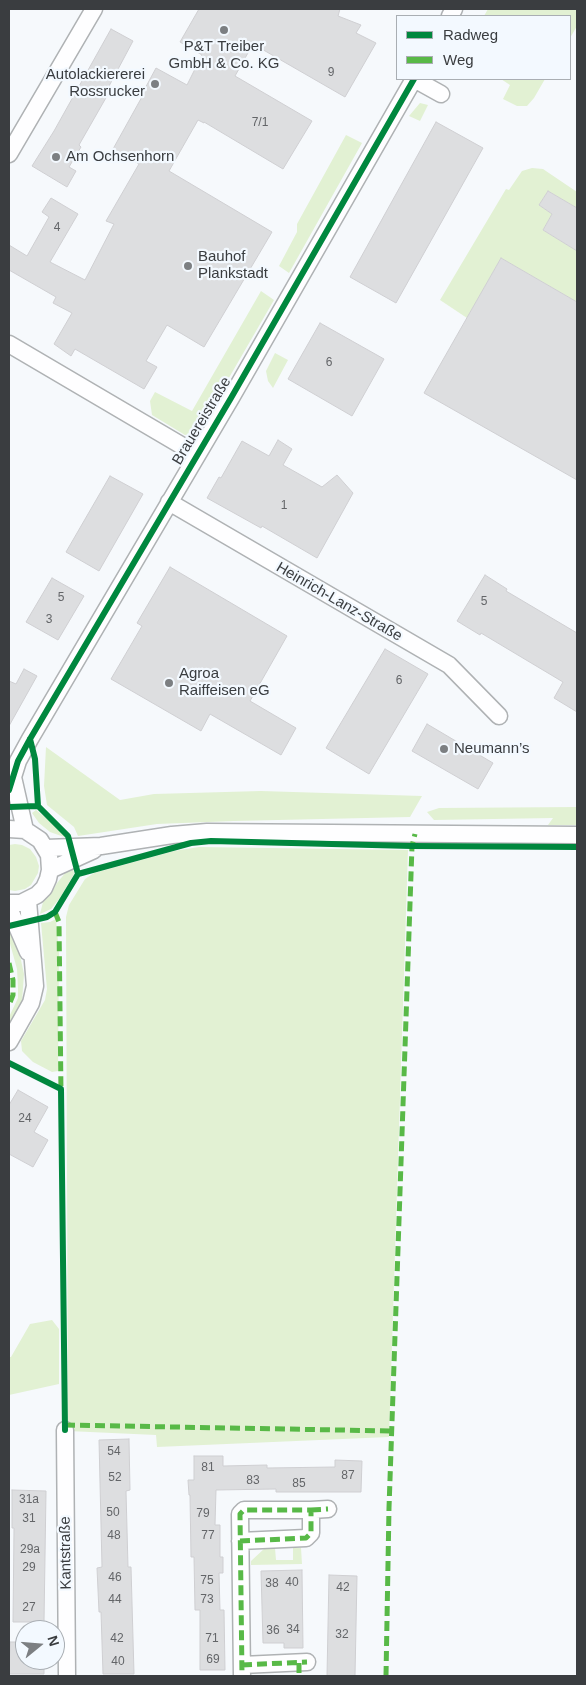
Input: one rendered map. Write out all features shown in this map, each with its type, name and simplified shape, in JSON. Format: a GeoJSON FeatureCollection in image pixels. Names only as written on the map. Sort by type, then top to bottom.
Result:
{"type":"FeatureCollection","features":[{"type":"Feature","properties":{"kind":"street"},"geometry":{"type":"LineString","coordinates":[[9,154],[94,9]]}},
{"type":"Feature","properties":{"kind":"street","name":"Brauereistraße"},"geometry":{"type":"LineString","coordinates":[[17,830],[11,784],[18,760],[242,378],[413,80]]}},
{"type":"Feature","properties":{"kind":"street"},"geometry":{"type":"LineString","coordinates":[[416,80],[441,94]]}},
{"type":"Feature","properties":{"kind":"street"},"geometry":{"type":"LineString","coordinates":[[9,344],[196,454]]}},
{"type":"Feature","properties":{"kind":"street","name":"Heinrich-Lanz-Straße"},"geometry":{"type":"LineString","coordinates":[[168,502],[449,665],[499,716]]}},
{"type":"Feature","properties":{"kind":"street"},"geometry":{"type":"LineString","coordinates":[[9,904],[28,900],[37,895],[44,888],[50,870],[46,848],[40,840],[17,830]]}},
{"type":"Feature","properties":{"kind":"street"},"geometry":{"type":"LineString","coordinates":[[46,848],[101,846],[172,835],[207,832],[577,835]]}},
{"type":"Feature","properties":{"kind":"street"},"geometry":{"type":"LineString","coordinates":[[50,870],[101,846]]}},
{"type":"Feature","properties":{"kind":"street"},"geometry":{"type":"LineString","coordinates":[[9,1042],[31,1003],[35,986],[28,900]]}},
{"type":"Feature","properties":{"kind":"street"},"geometry":{"type":"LineString","coordinates":[[9,908],[33,961]]}},
{"type":"Feature","properties":{"kind":"street","name":"Kantstraße"},"geometry":{"type":"LineString","coordinates":[[65,1430],[67,1676]]}},
{"type":"Feature","properties":{"kind":"street"},"geometry":{"type":"LineString","coordinates":[[307,1662],[242,1671],[240,1514],[244,1510],[328,1509]]}},
{"type":"Feature","properties":{"kind":"street"},"geometry":{"type":"LineString","coordinates":[[240,1540],[306,1538],[311,1534],[311,1510]]}},
{"type":"Feature","properties":{"kind":"green space"},"geometry":{"type":"Polygon","coordinates":[[[488,9],[577,9],[577,26],[571,36],[571,15],[485,15],[488,9]]]}},
{"type":"Feature","properties":{"kind":"green space"},"geometry":{"type":"Polygon","coordinates":[[[502,80],[544,80],[527,106],[517,106],[503,99],[510,85],[502,80]]]}},
{"type":"Feature","properties":{"kind":"green space"},"geometry":{"type":"Polygon","coordinates":[[[420,103],[428,105],[420,121],[409,116],[420,103]]]}},
{"type":"Feature","properties":{"kind":"green space"},"geometry":{"type":"Polygon","coordinates":[[[346,135],[362,143],[289,273],[279,266],[297,232],[297,224],[346,135]]]}},
{"type":"Feature","properties":{"kind":"green space"},"geometry":{"type":"Polygon","coordinates":[[[532,168],[543,169],[577,192],[577,208],[548,191],[539,205],[552,214],[543,230],[577,251],[577,302],[501,258],[467,318],[440,300],[506,189],[509,190],[522,171],[532,168]]]}},
{"type":"Feature","properties":{"kind":"green space"},"geometry":{"type":"Polygon","coordinates":[[[261,291],[274,300],[197,433],[185,435],[152,415],[150,401],[155,392],[192,411],[261,291]]]}},
{"type":"Feature","properties":{"kind":"green space"},"geometry":{"type":"Polygon","coordinates":[[[275,353],[288,360],[273,388],[268,381],[266,371],[275,353]]]}},
{"type":"Feature","properties":{"kind":"green space"},"geometry":{"type":"Polygon","coordinates":[[[46,747],[120,800],[154,794],[261,791],[422,796],[410,817],[157,824],[78,836],[74,827],[47,805],[44,786],[46,747]]]}},
{"type":"Feature","properties":{"kind":"green space"},"geometry":{"type":"Polygon","coordinates":[[[577,807],[577,825],[548,825],[553,818],[434,820],[427,812],[439,808],[577,807]]]}},
{"type":"Feature","properties":{"kind":"green space"},"geometry":{"type":"Polygon","coordinates":[[[36,810],[61,830],[67,838],[50,832],[39,823],[32,813],[36,810]]]}},
{"type":"Feature","properties":{"kind":"green space"},"geometry":{"type":"Polygon","coordinates":[[[15,844],[30,849],[36,857],[39,866],[38,873],[31,885],[25,889],[15,891],[9,890],[9,845],[15,844]]]}},
{"type":"Feature","properties":{"kind":"green space"},"geometry":{"type":"Polygon","coordinates":[[[199,847],[408,850],[389,1437],[157,1447],[156,1435],[68,1431],[66,917],[69,905],[85,879],[94,873],[174,851],[199,847]]]}},
{"type":"Feature","properties":{"kind":"green space"},"geometry":{"type":"Polygon","coordinates":[[[73,868],[74,874],[60,898],[51,909],[40,914],[43,902],[66,872],[73,868]]]}},
{"type":"Feature","properties":{"kind":"green space"},"geometry":{"type":"Polygon","coordinates":[[[56,919],[59,954],[58,1071],[52,1072],[33,1062],[22,1051],[21,1041],[45,1000],[47,989],[41,923],[56,919]]]}},
{"type":"Feature","properties":{"kind":"green space"},"geometry":{"type":"Polygon","coordinates":[[[9,927],[16,937],[24,974],[22,1001],[9,1027],[9,1017],[18,998],[18,988],[17,969],[9,940],[9,927]]]}},
{"type":"Feature","properties":{"kind":"green space"},"geometry":{"type":"Polygon","coordinates":[[[52,1320],[59,1329],[59,1384],[9,1395],[9,1357],[11,1357],[30,1324],[52,1320]]]}},
{"type":"Feature","properties":{"kind":"green space"},"geometry":{"type":"Polygon","coordinates":[[[265,1548],[275,1548],[276,1560],[293,1560],[293,1548],[301,1548],[302,1564],[251,1565],[251,1561],[265,1548]]]}},
{"type":"Feature","properties":{"kind":"building"},"geometry":{"type":"Polygon","coordinates":[[[199,9],[340,9],[338,16],[361,25],[356,33],[376,43],[345,97],[253,44],[235,76],[312,121],[283,169],[198,120],[169,171],[272,232],[204,347],[167,325],[146,361],[157,367],[144,389],[75,349],[71,356],[54,344],[72,313],[53,303],[56,297],[9,270],[9,245],[27,256],[49,217],[42,212],[51,198],[78,214],[50,262],[85,280],[114,224],[106,221],[139,164],[113,149],[156,68],[187,85],[202,55],[180,42],[199,9]]]}},
{"type":"Feature","properties":{"kind":"building"},"geometry":{"type":"Polygon","coordinates":[[[111,29],[133,41],[108,88],[111,89],[79,145],[81,147],[69,167],[76,171],[67,187],[32,166],[54,131],[111,29]]]}},
{"type":"Feature","properties":{"kind":"building"},"geometry":{"type":"Polygon","coordinates":[[[436,122],[483,148],[396,303],[350,277],[436,122]]]}},
{"type":"Feature","properties":{"kind":"building"},"geometry":{"type":"Polygon","coordinates":[[[548,191],[577,208],[577,251],[543,230],[552,214],[539,205],[548,191]]]}},
{"type":"Feature","properties":{"kind":"building"},"geometry":{"type":"Polygon","coordinates":[[[501,258],[577,302],[577,480],[424,393],[501,258]]]}},
{"type":"Feature","properties":{"kind":"building"},"geometry":{"type":"Polygon","coordinates":[[[320,323],[384,359],[352,416],[288,379],[320,323]]]}},
{"type":"Feature","properties":{"kind":"building"},"geometry":{"type":"Polygon","coordinates":[[[278,440],[292,449],[283,465],[322,487],[337,475],[353,493],[317,558],[262,526],[261,528],[207,498],[242,441],[269,456],[278,440]]]}},
{"type":"Feature","properties":{"kind":"building"},"geometry":{"type":"Polygon","coordinates":[[[110,476],[143,494],[99,571],[66,552],[110,476]]]}},
{"type":"Feature","properties":{"kind":"building"},"geometry":{"type":"Polygon","coordinates":[[[170,567],[287,636],[250,701],[296,728],[281,755],[210,714],[201,731],[111,679],[142,626],[137,623],[170,567]]]}},
{"type":"Feature","properties":{"kind":"building"},"geometry":{"type":"Polygon","coordinates":[[[485,575],[507,589],[506,591],[577,633],[577,712],[554,698],[563,682],[481,633],[480,635],[457,621],[485,575]]]}},
{"type":"Feature","properties":{"kind":"building"},"geometry":{"type":"Polygon","coordinates":[[[52,578],[84,596],[58,640],[26,622],[52,578]]]}},
{"type":"Feature","properties":{"kind":"building"},"geometry":{"type":"Polygon","coordinates":[[[385,649],[428,674],[369,774],[326,748],[385,649]]]}},
{"type":"Feature","properties":{"kind":"building"},"geometry":{"type":"Polygon","coordinates":[[[24,669],[37,676],[9,726],[9,681],[16,684],[24,669]]]}},
{"type":"Feature","properties":{"kind":"building"},"geometry":{"type":"Polygon","coordinates":[[[427,724],[493,763],[478,789],[412,751],[427,724]]]}},
{"type":"Feature","properties":{"kind":"building"},"geometry":{"type":"Polygon","coordinates":[[[18,1090],[48,1107],[34,1132],[48,1140],[33,1167],[9,1154],[9,1105],[18,1090]]]}},
{"type":"Feature","properties":{"kind":"building"},"geometry":{"type":"Polygon","coordinates":[[[129,1439],[130,1490],[126,1491],[128,1567],[131,1567],[134,1674],[103,1674],[101,1612],[99,1612],[97,1568],[102,1567],[99,1440],[129,1439]]]}},
{"type":"Feature","properties":{"kind":"building"},"geometry":{"type":"Polygon","coordinates":[[[194,1456],[223,1456],[223,1466],[267,1465],[267,1468],[335,1467],[335,1460],[362,1461],[361,1492],[276,1492],[276,1489],[216,1490],[215,1525],[220,1525],[220,1557],[223,1557],[223,1573],[219,1573],[220,1610],[224,1610],[225,1670],[200,1670],[200,1610],[195,1610],[194,1557],[191,1557],[188,1480],[194,1480],[194,1456]]]}},
{"type":"Feature","properties":{"kind":"building"},"geometry":{"type":"Polygon","coordinates":[[[12,1490],[46,1491],[44,1620],[15,1620],[13,1622],[14,1528],[12,1528],[12,1490]]]}},
{"type":"Feature","properties":{"kind":"building"},"geometry":{"type":"Polygon","coordinates":[[[302,1570],[303,1648],[284,1648],[284,1643],[263,1643],[261,1571],[302,1570]]]}},
{"type":"Feature","properties":{"kind":"building"},"geometry":{"type":"Polygon","coordinates":[[[329,1575],[357,1576],[355,1676],[327,1676],[329,1575]]]}},
{"type":"Feature","properties":{"kind":"building"},"geometry":{"type":"Polygon","coordinates":[[[10,1642],[15,1642],[15,1670],[44,1670],[44,1674],[9,1674],[10,1642]]]}},
{"type":"Feature","properties":{"kind":"marked path"},"geometry":{"type":"LineString","coordinates":[[386,1676],[389,1508],[412,846],[415,834]]}},
{"type":"Feature","properties":{"kind":"marked path"},"geometry":{"type":"LineString","coordinates":[[55,912],[59,922],[61,1093]]}},
{"type":"Feature","properties":{"kind":"marked path"},"geometry":{"type":"LineString","coordinates":[[9,963],[13,980],[13,995],[9,1005]]}},
{"type":"Feature","properties":{"kind":"marked path"},"geometry":{"type":"LineString","coordinates":[[65,1425],[393,1431]]}},
{"type":"Feature","properties":{"kind":"marked path"},"geometry":{"type":"LineString","coordinates":[[311,1510],[328,1509]]}},
{"type":"Feature","properties":{"kind":"marked path"},"geometry":{"type":"LineString","coordinates":[[240,1541],[306,1538],[311,1533],[311,1510],[244,1510],[240,1514],[242,1676]]}},
{"type":"Feature","properties":{"kind":"marked path"},"geometry":{"type":"LineString","coordinates":[[242,1665],[307,1662]]}},
{"type":"Feature","properties":{"kind":"marked path"},"geometry":{"type":"LineString","coordinates":[[299,1663],[299,1676]]}},
{"type":"Feature","properties":{"kind":"cycle path"},"geometry":{"type":"LineString","coordinates":[[9,790],[18,761],[30,739],[231,398],[413,80]]}},
{"type":"Feature","properties":{"kind":"cycle path"},"geometry":{"type":"LineString","coordinates":[[30,739],[35,759],[38,806]]}},
{"type":"Feature","properties":{"kind":"cycle path"},"geometry":{"type":"LineString","coordinates":[[9,807],[38,806],[68,836],[78,874]]}},
{"type":"Feature","properties":{"kind":"cycle path"},"geometry":{"type":"LineString","coordinates":[[9,926],[47,917],[55,912],[78,874],[191,843],[211,841],[412,846],[577,847]]}},
{"type":"Feature","properties":{"kind":"cycle path"},"geometry":{"type":"LineString","coordinates":[[9,1063],[61,1089],[65,1430]]}},
{"type":"Feature","properties":{"kind":"place","name":"P&T Treiber GmbH & Co. KG"},"geometry":{"type":"Point","coordinates":[224,30]}},
{"type":"Feature","properties":{"kind":"place","name":"Autolackiererei Rossrucker"},"geometry":{"type":"Point","coordinates":[155,84]}},
{"type":"Feature","properties":{"kind":"place","name":"Am Ochsenhorn"},"geometry":{"type":"Point","coordinates":[56,157]}},
{"type":"Feature","properties":{"kind":"place","name":"Bauhof Plankstadt"},"geometry":{"type":"Point","coordinates":[188,266]}},
{"type":"Feature","properties":{"kind":"place","name":"Agroa Raiffeisen eG"},"geometry":{"type":"Point","coordinates":[169,683]}},
{"type":"Feature","properties":{"kind":"place","name":"Neumann’s"},"geometry":{"type":"Point","coordinates":[444,749]}}]}
